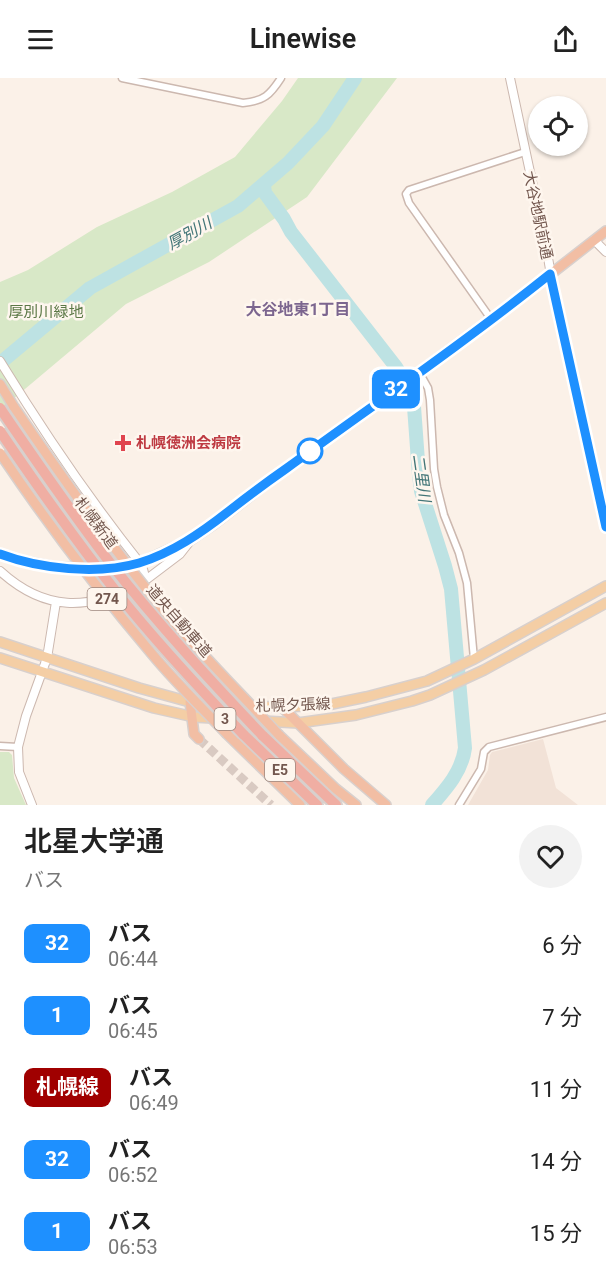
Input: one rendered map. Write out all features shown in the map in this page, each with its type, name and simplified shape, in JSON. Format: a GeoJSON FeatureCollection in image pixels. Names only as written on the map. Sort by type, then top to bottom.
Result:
{"type":"FeatureCollection","features":[{"type":"Feature","properties":{"kind":"highway"},"geometry":{"type":"LineString","coordinates":[[0,554],[36,564],[64,568],[103,569],[140,563],[192,539],[606,231]]}},
{"type":"Feature","properties":{"kind":"highway","name":"札幌新道"},"geometry":{"type":"LineString","coordinates":[[0,384],[60,475],[163,609],[279,735],[356,805]]}},
{"type":"Feature","properties":{"kind":"highway","name":"道央自動車道"},"geometry":{"type":"LineString","coordinates":[[0,408],[60,497],[156,620],[262,735],[336,805]]}},
{"type":"Feature","properties":{"kind":"highway","name":"道央自動車道"},"geometry":{"type":"LineString","coordinates":[[0,431],[48,502],[119,595],[243,734],[317,805]]}},
{"type":"Feature","properties":{"kind":"highway","name":"274"},"geometry":{"type":"LineString","coordinates":[[0,453],[89,576],[153,655],[227,734],[300,805]]}},
{"type":"Feature","properties":{"kind":"highway"},"geometry":{"type":"LineString","coordinates":[[190,702],[194,734],[199,739]]}},
{"type":"Feature","properties":{"kind":"highway"},"geometry":{"type":"LineString","coordinates":[[282,707],[344,769],[386,805]]}},
{"type":"Feature","properties":{"kind":"main road","name":"札幌夕張線"},"geometry":{"type":"LineString","coordinates":[[0,642],[139,688],[190,702],[223,706],[327,705],[427,681],[471,661],[606,586]]}},
{"type":"Feature","properties":{"kind":"main road","name":"札幌夕張線"},"geometry":{"type":"LineString","coordinates":[[0,658],[145,705],[192,717],[298,723],[329,720],[386,708],[454,685],[606,603]]}},
{"type":"Feature","properties":{"kind":"street"},"geometry":{"type":"LineString","coordinates":[[122,78],[243,103],[256,102],[272,92],[282,78]]}},
{"type":"Feature","properties":{"kind":"street","name":"大谷地駅前通"},"geometry":{"type":"LineString","coordinates":[[510,78],[550,274],[606,527]]}},
{"type":"Feature","properties":{"kind":"street"},"geometry":{"type":"LineString","coordinates":[[490,319],[409,203],[406,194],[410,190],[525,152]]}},
{"type":"Feature","properties":{"kind":"street"},"geometry":{"type":"LineString","coordinates":[[594,240],[606,252]]}},
{"type":"Feature","properties":{"kind":"street"},"geometry":{"type":"LineString","coordinates":[[0,362],[66,464],[140,563],[144,571],[142,582]]}},
{"type":"Feature","properties":{"kind":"street"},"geometry":{"type":"LineString","coordinates":[[415,375],[428,388],[437,488],[467,583],[471,661]]}},
{"type":"Feature","properties":{"kind":"street"},"geometry":{"type":"LineString","coordinates":[[0,571],[30,592],[56,602],[96,601],[125,591],[142,582],[180,554],[192,539]]}},
{"type":"Feature","properties":{"kind":"street"},"geometry":{"type":"LineString","coordinates":[[32,805],[19,772],[18,747],[26,716],[47,658],[56,602]]}},
{"type":"Feature","properties":{"kind":"street"},"geometry":{"type":"LineString","coordinates":[[459,805],[481,769],[483,755],[489,747],[606,717]]}},
{"type":"Feature","properties":{"kind":"street"},"geometry":{"type":"LineString","coordinates":[[0,746],[18,747]]}},
{"type":"Feature","properties":{"kind":"shaded area"},"geometry":{"type":"Polygon","coordinates":[[[543,739],[556,788],[578,805],[468,805],[488,770],[492,752],[543,739]]]}},
{"type":"Feature","properties":{"kind":"green space","name":"厚別川緑地"},"geometry":{"type":"Polygon","coordinates":[[[298,78],[397,78],[307,197],[209,262],[126,304],[0,410],[0,282],[28,270],[97,227],[172,192],[235,157],[282,101],[298,78]]]}},
{"type":"Feature","properties":{"kind":"green space"},"geometry":{"type":"Polygon","coordinates":[[[0,752],[9,752],[12,755],[14,778],[26,805],[0,805],[0,752]]]}},
{"type":"Feature","properties":{"kind":"waterway","name":"厚別川"},"geometry":{"type":"LineString","coordinates":[[0,363],[90,288],[238,206],[288,163],[323,126],[355,78]]}},
{"type":"Feature","properties":{"kind":"waterway","name":"二里川"},"geometry":{"type":"LineString","coordinates":[[264,185],[265,193],[291,232],[396,367],[413,393],[421,491],[451,589],[465,748],[457,772],[432,805]]}},
{"type":"Feature","properties":{"kind":"tunnel"},"geometry":{"type":"LineString","coordinates":[[199,739],[271,805]]}},
{"type":"Feature","properties":{"kind":"bus line","name":"32"},"geometry":{"type":"LineString","coordinates":[[0,554],[13,559],[55,567],[103,569],[140,563],[192,539],[550,274],[606,527]]}},
{"type":"Feature","properties":{"kind":"place","name":"札幌徳洲会病院"},"geometry":{"type":"Point","coordinates":[123,443]}},
{"type":"Feature","properties":{"kind":"district","name":"大谷地東1丁目"},"geometry":{"type":"Point","coordinates":[298,309]}}]}
